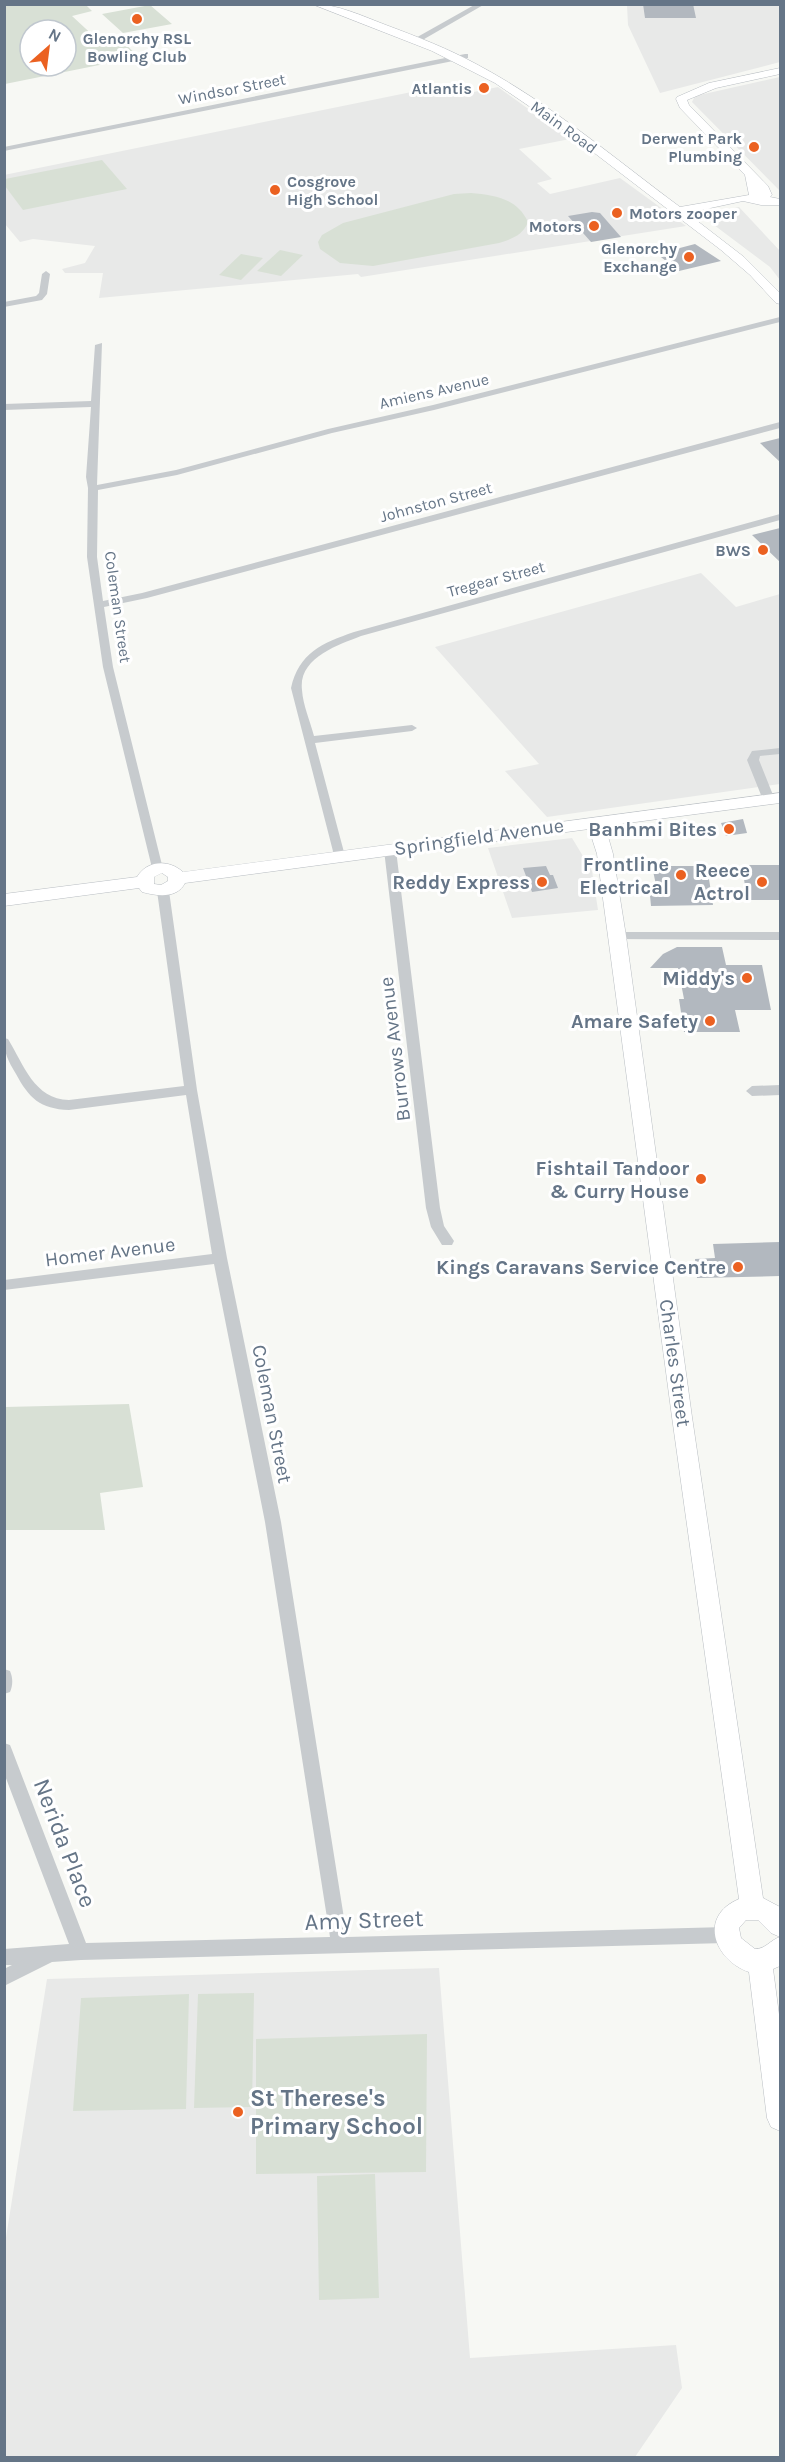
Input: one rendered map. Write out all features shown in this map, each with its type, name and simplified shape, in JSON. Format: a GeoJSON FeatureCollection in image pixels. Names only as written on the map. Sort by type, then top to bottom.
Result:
{"type":"FeatureCollection","features":[{"type":"Feature","properties":{"kind":"street","name":"Main Road"},"geometry":{"type":"LineString","coordinates":[[317,4],[419,38]]}},
{"type":"Feature","properties":{"kind":"street","name":"Main Road"},"geometry":{"type":"LineString","coordinates":[[330,4],[419,38],[461,57],[526,99],[756,262],[780,285]]}},
{"type":"Feature","properties":{"kind":"street"},"geometry":{"type":"LineString","coordinates":[[419,38],[482,4]]}},
{"type":"Feature","properties":{"kind":"street","name":"Windsor Street"},"geometry":{"type":"LineString","coordinates":[[4,149],[461,57]]}},
{"type":"Feature","properties":{"kind":"street"},"geometry":{"type":"LineString","coordinates":[[780,71],[692,91],[681,99],[684,106],[750,175],[780,202]]}},
{"type":"Feature","properties":{"kind":"street"},"geometry":{"type":"LineString","coordinates":[[750,175],[760,199]]}},
{"type":"Feature","properties":{"kind":"street"},"geometry":{"type":"LineString","coordinates":[[760,199],[766,194],[761,185]]}},
{"type":"Feature","properties":{"kind":"street"},"geometry":{"type":"LineString","coordinates":[[681,211],[714,204],[760,199],[780,202]]}},
{"type":"Feature","properties":{"kind":"street","name":"Main Road"},"geometry":{"type":"LineString","coordinates":[[681,211],[748,267],[780,300]]}},
{"type":"Feature","properties":{"kind":"street"},"geometry":{"type":"LineString","coordinates":[[4,305],[39,298],[43,294],[46,274]]}},
{"type":"Feature","properties":{"kind":"street","name":"Amiens Avenue"},"geometry":{"type":"LineString","coordinates":[[93,488],[138,481],[219,462],[302,438],[418,412],[780,320]]}},
{"type":"Feature","properties":{"kind":"street","name":"Coleman Street"},"geometry":{"type":"LineString","coordinates":[[99,345],[91,540],[108,667],[157,869]]}},
{"type":"Feature","properties":{"kind":"street"},"geometry":{"type":"LineString","coordinates":[[4,407],[95,404]]}},
{"type":"Feature","properties":{"kind":"street","name":"Johnston Street"},"geometry":{"type":"LineString","coordinates":[[99,605],[143,596],[780,425]]}},
{"type":"Feature","properties":{"kind":"street","name":"Tregear Street"},"geometry":{"type":"LineString","coordinates":[[339,856],[296,688],[298,672],[309,658],[325,647],[408,621],[780,518]]}},
{"type":"Feature","properties":{"kind":"street"},"geometry":{"type":"LineString","coordinates":[[310,740],[412,729]]}},
{"type":"Feature","properties":{"kind":"street"},"geometry":{"type":"LineString","coordinates":[[775,799],[753,760],[756,753],[780,751]]}},
{"type":"Feature","properties":{"kind":"street","name":"Springfield Avenue"},"geometry":{"type":"LineString","coordinates":[[178,878],[595,821],[775,799]]}},
{"type":"Feature","properties":{"kind":"street","name":"Charles Street"},"geometry":{"type":"LineString","coordinates":[[595,821],[605,854],[617,936],[752,1907]]}},
{"type":"Feature","properties":{"kind":"street","name":"Burrows Avenue"},"geometry":{"type":"LineString","coordinates":[[390,850],[433,1208],[438,1227],[447,1241]]}},
{"type":"Feature","properties":{"kind":"street"},"geometry":{"type":"LineString","coordinates":[[157,869],[171,870],[178,878],[176,884],[163,891],[148,888],[144,882],[146,875],[157,869]]}},
{"type":"Feature","properties":{"kind":"street"},"geometry":{"type":"LineString","coordinates":[[4,900],[144,882]]}},
{"type":"Feature","properties":{"kind":"street","name":"Coleman Street"},"geometry":{"type":"LineString","coordinates":[[163,891],[191,1090],[220,1258],[273,1522],[340,1945]]}},
{"type":"Feature","properties":{"kind":"street"},"geometry":{"type":"LineString","coordinates":[[617,936],[780,936]]}},
{"type":"Feature","properties":{"kind":"street"},"geometry":{"type":"LineString","coordinates":[[4,1042],[30,1088],[50,1103],[69,1105],[191,1090]]}},
{"type":"Feature","properties":{"kind":"street"},"geometry":{"type":"LineString","coordinates":[[752,1091],[780,1090]]}},
{"type":"Feature","properties":{"kind":"street","name":"Homer Avenue"},"geometry":{"type":"LineString","coordinates":[[4,1285],[220,1258]]}},
{"type":"Feature","properties":{"kind":"street"},"geometry":{"type":"LineString","coordinates":[[4,1676],[4,1686]]}},
{"type":"Feature","properties":{"kind":"street","name":"Nerida Place"},"geometry":{"type":"LineString","coordinates":[[4,1750],[81,1952]]}},
{"type":"Feature","properties":{"kind":"street"},"geometry":{"type":"LineString","coordinates":[[780,1925],[769,1912],[752,1907],[742,1908],[729,1918],[726,1935],[734,1952],[742,1958],[770,1956],[780,2118]]}},
{"type":"Feature","properties":{"kind":"street","name":"Amy Street"},"geometry":{"type":"LineString","coordinates":[[4,1957],[81,1952],[726,1935]]}},
{"type":"Feature","properties":{"kind":"street"},"geometry":{"type":"LineString","coordinates":[[4,1977],[53,1954]]}},
{"type":"Feature","properties":{"kind":"shaded area"},"geometry":{"type":"Polygon","coordinates":[[[4,5],[86,5],[92,11],[72,16],[74,18],[18,18],[18,78],[35,78],[5,84],[4,5]]]}},
{"type":"Feature","properties":{"kind":"shaded area","name":"Glenorchy RSL Bowling Club"},"geometry":{"type":"Polygon","coordinates":[[[150,5],[172,24],[123,33],[102,14],[150,5]]]}},
{"type":"Feature","properties":{"kind":"shaded area"},"geometry":{"type":"Polygon","coordinates":[[[627,5],[780,5],[780,62],[660,93],[628,25],[627,5]]]}},
{"type":"Feature","properties":{"kind":"shaded area"},"geometry":{"type":"Polygon","coordinates":[[[78,22],[98,40],[122,41],[139,57],[78,69],[78,22]]]}},
{"type":"Feature","properties":{"kind":"shaded area"},"geometry":{"type":"Polygon","coordinates":[[[780,77],[780,191],[692,102],[695,96],[780,77]]]}},
{"type":"Feature","properties":{"kind":"shaded area","name":"Cosgrove High School"},"geometry":{"type":"Polygon","coordinates":[[[446,85],[459,95],[498,87],[570,139],[519,149],[552,179],[537,183],[550,194],[620,178],[686,226],[361,277],[358,274],[99,298],[103,273],[65,273],[62,269],[85,263],[95,246],[33,239],[20,242],[5,224],[4,175],[446,85]]]}},
{"type":"Feature","properties":{"kind":"shaded area"},"geometry":{"type":"Polygon","coordinates":[[[102,160],[127,189],[23,210],[5,186],[5,179],[102,160]]]}},
{"type":"Feature","properties":{"kind":"shaded area"},"geometry":{"type":"Polygon","coordinates":[[[471,193],[504,199],[511,203],[523,214],[528,222],[526,226],[516,236],[499,243],[373,266],[340,263],[320,249],[318,242],[322,235],[343,223],[454,194],[471,193]]]}},
{"type":"Feature","properties":{"kind":"shaded area"},"geometry":{"type":"Polygon","coordinates":[[[739,207],[780,251],[780,280],[770,267],[702,216],[739,207]]]}},
{"type":"Feature","properties":{"kind":"shaded area"},"geometry":{"type":"Polygon","coordinates":[[[280,250],[303,255],[281,276],[257,271],[280,250]]]}},
{"type":"Feature","properties":{"kind":"shaded area"},"geometry":{"type":"Polygon","coordinates":[[[241,254],[263,258],[241,280],[219,275],[241,254]]]}},
{"type":"Feature","properties":{"kind":"shaded area"},"geometry":{"type":"Polygon","coordinates":[[[701,573],[736,607],[780,594],[780,784],[547,817],[505,771],[539,764],[435,647],[701,573]]]}},
{"type":"Feature","properties":{"kind":"shaded area"},"geometry":{"type":"Polygon","coordinates":[[[572,838],[592,871],[598,910],[512,918],[488,848],[572,838]]]}},
{"type":"Feature","properties":{"kind":"shaded area"},"geometry":{"type":"Polygon","coordinates":[[[129,1404],[143,1487],[100,1493],[105,1530],[5,1530],[5,1407],[129,1404]]]}},
{"type":"Feature","properties":{"kind":"shaded area","name":"St Therese's Primary School"},"geometry":{"type":"Polygon","coordinates":[[[439,1968],[470,2358],[676,2345],[682,2388],[635,2457],[5,2458],[5,2244],[47,1979],[439,1968]]]}},
{"type":"Feature","properties":{"kind":"shaded area"},"geometry":{"type":"Polygon","coordinates":[[[254,1993],[252,2107],[194,2108],[198,1994],[254,1993]]]}},
{"type":"Feature","properties":{"kind":"shaded area"},"geometry":{"type":"Polygon","coordinates":[[[189,1994],[186,2109],[73,2111],[81,1998],[189,1994]]]}},
{"type":"Feature","properties":{"kind":"shaded area"},"geometry":{"type":"Polygon","coordinates":[[[427,2034],[426,2172],[256,2174],[256,2039],[427,2034]]]}},
{"type":"Feature","properties":{"kind":"shaded area"},"geometry":{"type":"Polygon","coordinates":[[[375,2174],[379,2298],[319,2300],[317,2176],[375,2174]]]}},
{"type":"Feature","properties":{"kind":"building"},"geometry":{"type":"Polygon","coordinates":[[[643,4],[693,4],[696,18],[645,18],[643,4]]]}},
{"type":"Feature","properties":{"kind":"building","name":"Motors"},"geometry":{"type":"Polygon","coordinates":[[[600,213],[621,237],[591,242],[568,216],[600,213]]]}},
{"type":"Feature","properties":{"kind":"building","name":"Glenorchy Exchange"},"geometry":{"type":"Polygon","coordinates":[[[695,244],[721,261],[679,271],[657,254],[695,244]]]}},
{"type":"Feature","properties":{"kind":"building"},"geometry":{"type":"Polygon","coordinates":[[[780,438],[780,462],[760,443],[780,438]]]}},
{"type":"Feature","properties":{"kind":"building"},"geometry":{"type":"Polygon","coordinates":[[[780,528],[780,562],[752,535],[780,528]]]}},
{"type":"Feature","properties":{"kind":"building"},"geometry":{"type":"Polygon","coordinates":[[[743,819],[747,833],[726,836],[721,823],[743,819]]]}},
{"type":"Feature","properties":{"kind":"building","name":"Reece Actrol"},"geometry":{"type":"Polygon","coordinates":[[[742,865],[780,865],[780,900],[747,900],[742,865]]]}},
{"type":"Feature","properties":{"kind":"building","name":"Reddy Express"},"geometry":{"type":"Polygon","coordinates":[[[546,866],[550,875],[553,875],[558,888],[532,892],[523,868],[546,866]]]}},
{"type":"Feature","properties":{"kind":"building"},"geometry":{"type":"Polygon","coordinates":[[[652,866],[707,866],[713,905],[651,906],[649,885],[656,885],[652,866]]]}},
{"type":"Feature","properties":{"kind":"building"},"geometry":{"type":"Polygon","coordinates":[[[677,947],[722,947],[726,965],[762,965],[771,1010],[735,1010],[740,1032],[684,1032],[679,999],[684,999],[678,968],[650,968],[663,954],[677,947]]]}},
{"type":"Feature","properties":{"kind":"building","name":"Kings Caravans Service Centre"},"geometry":{"type":"Polygon","coordinates":[[[780,1242],[780,1276],[697,1278],[695,1259],[715,1258],[713,1244],[780,1242]]]}},
{"type":"Feature","properties":{"kind":"place","name":"Glenorchy RSL Bowling Club"},"geometry":{"type":"Point","coordinates":[137,19]}},
{"type":"Feature","properties":{"kind":"place","name":"Atlantis"},"geometry":{"type":"Point","coordinates":[484,88]}},
{"type":"Feature","properties":{"kind":"place","name":"Derwent Park Plumbing"},"geometry":{"type":"Point","coordinates":[754,147]}},
{"type":"Feature","properties":{"kind":"place","name":"Cosgrove High School"},"geometry":{"type":"Point","coordinates":[275,190]}},
{"type":"Feature","properties":{"kind":"place","name":"Motors zooper"},"geometry":{"type":"Point","coordinates":[617,213]}},
{"type":"Feature","properties":{"kind":"place","name":"Motors"},"geometry":{"type":"Point","coordinates":[594,226]}},
{"type":"Feature","properties":{"kind":"place","name":"Glenorchy Exchange"},"geometry":{"type":"Point","coordinates":[689,257]}},
{"type":"Feature","properties":{"kind":"place","name":"BWS"},"geometry":{"type":"Point","coordinates":[763,550]}},
{"type":"Feature","properties":{"kind":"place","name":"Banhmi Bites"},"geometry":{"type":"Point","coordinates":[729,829]}},
{"type":"Feature","properties":{"kind":"place","name":"Frontline Electrical"},"geometry":{"type":"Point","coordinates":[681,875]}},
{"type":"Feature","properties":{"kind":"place","name":"Reddy Express"},"geometry":{"type":"Point","coordinates":[542,882]}},
{"type":"Feature","properties":{"kind":"place","name":"Reece Actrol"},"geometry":{"type":"Point","coordinates":[762,882]}},
{"type":"Feature","properties":{"kind":"place","name":"Middy's"},"geometry":{"type":"Point","coordinates":[747,978]}},
{"type":"Feature","properties":{"kind":"place","name":"Amare Safety"},"geometry":{"type":"Point","coordinates":[710,1021]}},
{"type":"Feature","properties":{"kind":"place","name":"Fishtail Tandoor & Curry House"},"geometry":{"type":"Point","coordinates":[701,1179]}},
{"type":"Feature","properties":{"kind":"place","name":"Kings Caravans Service Centre"},"geometry":{"type":"Point","coordinates":[738,1267]}},
{"type":"Feature","properties":{"kind":"place","name":"St Therese's Primary School"},"geometry":{"type":"Point","coordinates":[238,2112]}}]}
